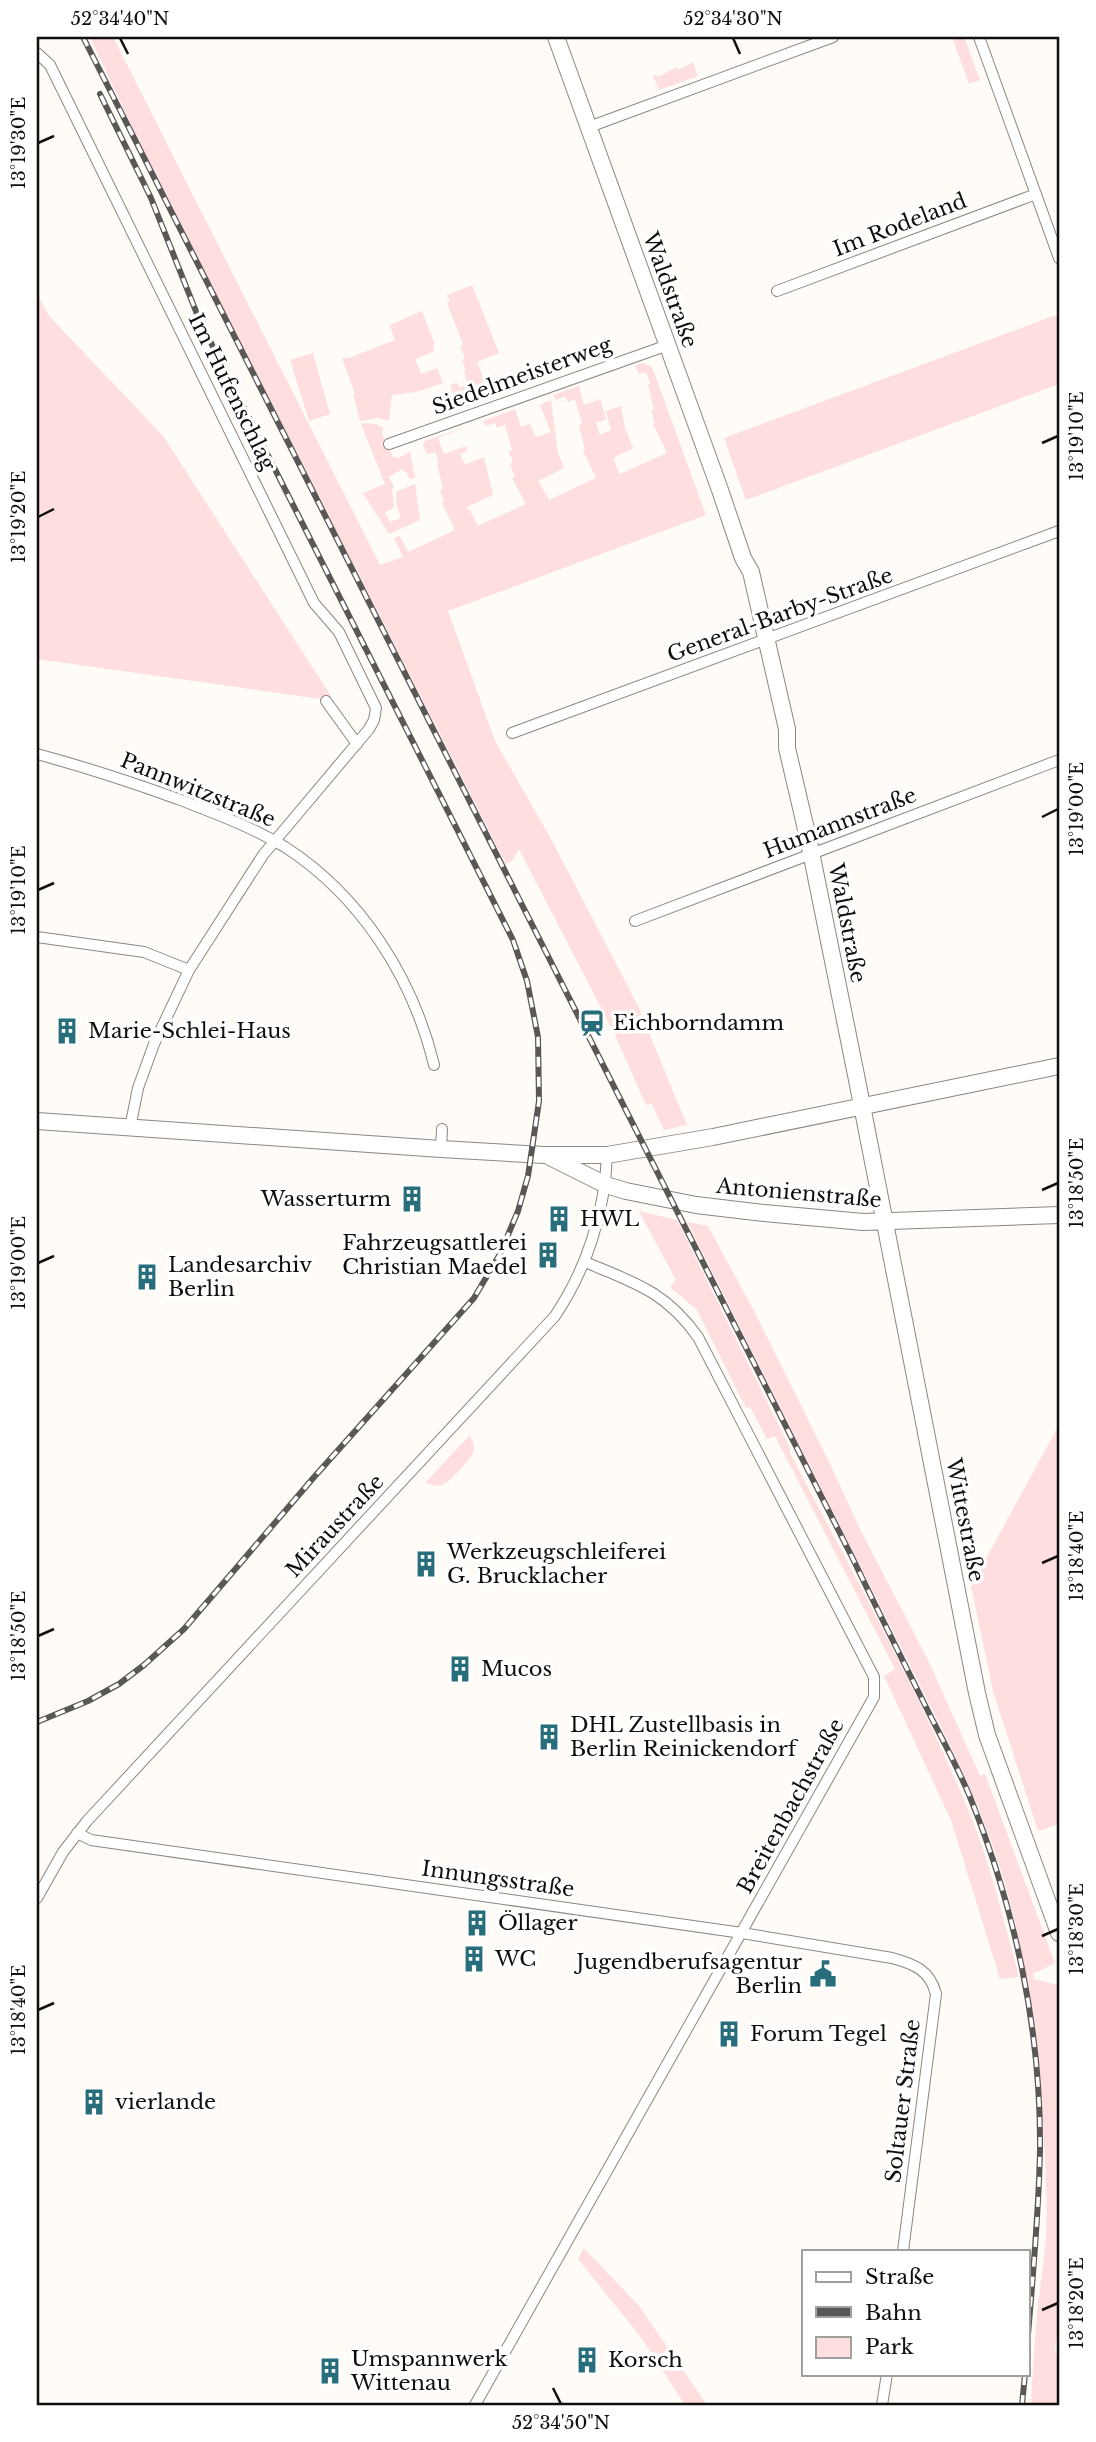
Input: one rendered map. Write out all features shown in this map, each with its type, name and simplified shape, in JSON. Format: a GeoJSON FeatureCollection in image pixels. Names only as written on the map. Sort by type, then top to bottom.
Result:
{"type":"FeatureCollection","features":[{"type":"Feature","properties":{"kind":"main road","name":"Waldstraße"},"geometry":{"type":"LineString","coordinates":[[556,37],[743,558],[743,573],[764,642],[778,730],[787,748],[811,854],[862,1107]]}},
{"type":"Feature","properties":{"kind":"main road"},"geometry":{"type":"LineString","coordinates":[[37,1122],[544,1155],[607,1155],[645,1150],[1059,1066]]}},
{"type":"Feature","properties":{"kind":"main road","name":"Wittestraße"},"geometry":{"type":"LineString","coordinates":[[862,1107],[985,1724],[1059,1933]]}},
{"type":"Feature","properties":{"kind":"main road","name":"Antonienstraße"},"geometry":{"type":"LineString","coordinates":[[544,1155],[606,1185],[696,1205],[885,1222],[1059,1215]]}},
{"type":"Feature","properties":{"kind":"street"},"geometry":{"type":"LineString","coordinates":[[589,127],[833,37]]}},
{"type":"Feature","properties":{"kind":"street"},"geometry":{"type":"LineString","coordinates":[[979,37],[1059,258]]}},
{"type":"Feature","properties":{"kind":"street","name":"Im Hufenschlag"},"geometry":{"type":"LineString","coordinates":[[37,53],[50,65],[314,603],[339,632],[376,708],[374,720],[357,744],[274,842],[189,970],[154,1044],[138,1088],[130,1128]]}},
{"type":"Feature","properties":{"kind":"street","name":"Im Rodeland"},"geometry":{"type":"LineString","coordinates":[[777,291],[1036,194]]}},
{"type":"Feature","properties":{"kind":"street","name":"Siedelmeisterweg"},"geometry":{"type":"LineString","coordinates":[[389,443],[668,345]]}},
{"type":"Feature","properties":{"kind":"street","name":"General-Barby-Straße"},"geometry":{"type":"LineString","coordinates":[[512,733],[1059,531]]}},
{"type":"Feature","properties":{"kind":"street"},"geometry":{"type":"LineString","coordinates":[[326,701],[357,744]]}},
{"type":"Feature","properties":{"kind":"street","name":"Pannwitzstraße"},"geometry":{"type":"LineString","coordinates":[[37,754],[107,774],[235,821],[285,848],[331,884],[348,900],[374,933],[408,991],[424,1030],[434,1065]]}},
{"type":"Feature","properties":{"kind":"street","name":"Humannstraße"},"geometry":{"type":"LineString","coordinates":[[635,921],[1059,760]]}},
{"type":"Feature","properties":{"kind":"street"},"geometry":{"type":"LineString","coordinates":[[37,937],[144,952],[189,970]]}},
{"type":"Feature","properties":{"kind":"street"},"geometry":{"type":"LineString","coordinates":[[441,1149],[442,1129]]}},
{"type":"Feature","properties":{"kind":"street","name":"Miraustraße"},"geometry":{"type":"LineString","coordinates":[[37,1898],[77,1833],[524,1353],[555,1316],[585,1262],[606,1185],[607,1155]]}},
{"type":"Feature","properties":{"kind":"street","name":"Breitenbachstraße"},"geometry":{"type":"LineString","coordinates":[[475,2405],[874,1697],[876,1682],[698,1337],[662,1297],[585,1262]]}},
{"type":"Feature","properties":{"kind":"street","name":"Innungsstraße"},"geometry":{"type":"LineString","coordinates":[[77,1833],[91,1840],[742,1933],[914,1964]]}},
{"type":"Feature","properties":{"kind":"street","name":"Soltauer Straße"},"geometry":{"type":"LineString","coordinates":[[902,2250],[936,1994],[930,1977],[914,1964]]}},
{"type":"Feature","properties":{"kind":"street"},"geometry":{"type":"LineString","coordinates":[[882,2405],[887,2376]]}},
{"type":"Feature","properties":{"kind":"green space"},"geometry":{"type":"Polygon","coordinates":[[[90,37],[113,37],[380,565],[403,557],[394,538],[400,536],[408,552],[455,530],[442,503],[444,502],[440,490],[443,489],[437,464],[439,462],[435,452],[427,454],[423,445],[425,441],[468,426],[438,438],[444,454],[466,446],[467,451],[460,454],[465,465],[484,457],[493,495],[465,508],[470,510],[478,526],[526,504],[512,478],[515,476],[509,452],[512,450],[505,425],[497,428],[495,423],[486,426],[483,421],[515,409],[521,427],[530,424],[536,437],[551,432],[540,405],[551,400],[558,453],[564,468],[538,481],[549,500],[596,478],[583,451],[585,450],[579,425],[582,424],[575,399],[568,402],[565,396],[556,400],[553,395],[579,386],[584,405],[600,399],[606,419],[596,423],[600,435],[611,430],[606,411],[621,406],[625,428],[633,448],[613,458],[620,474],[667,453],[653,424],[655,423],[651,411],[654,409],[646,372],[639,374],[635,366],[643,363],[652,367],[706,515],[448,611],[495,741],[551,839],[638,1006],[687,1125],[664,1130],[652,1104],[646,1105],[615,1035],[519,849],[512,861],[506,864],[142,149],[90,37]]]}},
{"type":"Feature","properties":{"kind":"green space"},"geometry":{"type":"Polygon","coordinates":[[[952,37],[964,37],[980,80],[969,84],[952,37]]]}},
{"type":"Feature","properties":{"kind":"green space"},"geometry":{"type":"Polygon","coordinates":[[[693,62],[698,76],[659,90],[653,76],[658,77],[677,67],[679,70],[693,62]]]}},
{"type":"Feature","properties":{"kind":"green space"},"geometry":{"type":"Polygon","coordinates":[[[472,285],[499,353],[477,362],[490,395],[519,384],[520,388],[458,410],[450,385],[457,383],[459,388],[468,384],[462,360],[465,359],[460,346],[463,344],[447,303],[450,302],[447,295],[472,285]]]}},
{"type":"Feature","properties":{"kind":"green space"},"geometry":{"type":"Polygon","coordinates":[[[37,294],[49,316],[163,436],[331,696],[328,700],[37,659],[37,294]]]}},
{"type":"Feature","properties":{"kind":"green space"},"geometry":{"type":"Polygon","coordinates":[[[422,311],[434,342],[433,352],[415,359],[421,374],[437,368],[443,383],[416,392],[392,395],[389,421],[377,418],[360,421],[353,395],[355,394],[342,358],[349,358],[395,340],[390,325],[422,311]]]}},
{"type":"Feature","properties":{"kind":"green space"},"geometry":{"type":"Polygon","coordinates":[[[1059,314],[1059,384],[746,500],[724,438],[1059,314]]]}},
{"type":"Feature","properties":{"kind":"green space"},"geometry":{"type":"Polygon","coordinates":[[[313,353],[330,414],[309,421],[290,360],[313,353]]]}},
{"type":"Feature","properties":{"kind":"green space"},"geometry":{"type":"Polygon","coordinates":[[[361,424],[383,428],[382,434],[393,457],[399,458],[410,451],[415,478],[410,479],[402,469],[389,477],[394,487],[394,508],[385,512],[390,522],[401,518],[396,492],[415,484],[420,520],[389,534],[363,493],[385,484],[361,424]]]}},
{"type":"Feature","properties":{"kind":"green space"},"geometry":{"type":"Polygon","coordinates":[[[639,1211],[677,1220],[790,1448],[790,1453],[910,1683],[974,1824],[993,1881],[1019,1977],[1000,1979],[951,1820],[884,1676],[895,1669],[775,1436],[767,1439],[750,1407],[746,1408],[697,1310],[670,1287],[676,1280],[639,1211]]]}},
{"type":"Feature","properties":{"kind":"green space"},"geometry":{"type":"Polygon","coordinates":[[[687,1222],[708,1226],[755,1313],[861,1531],[929,1662],[980,1776],[985,1774],[1055,1963],[1033,1974],[1034,1979],[1059,1985],[1059,2241],[1058,2328],[1055,2350],[1059,2362],[1059,2405],[1031,2405],[1046,2236],[1045,2159],[1039,2078],[1026,1972],[1000,1867],[977,1805],[945,1735],[687,1222]]]}},
{"type":"Feature","properties":{"kind":"green space"},"geometry":{"type":"Polygon","coordinates":[[[1059,1425],[1059,1824],[1038,1831],[993,1691],[971,1586],[1059,1425]]]}},
{"type":"Feature","properties":{"kind":"green space"},"geometry":{"type":"Polygon","coordinates":[[[470,1435],[474,1451],[460,1470],[442,1485],[425,1483],[470,1435]]]}},
{"type":"Feature","properties":{"kind":"green space"},"geometry":{"type":"Polygon","coordinates":[[[584,2248],[639,2306],[707,2405],[685,2405],[643,2340],[578,2259],[584,2248]]]}},
{"type":"Feature","properties":{"kind":"railway"},"geometry":{"type":"LineString","coordinates":[[83,37],[853,1559],[970,1797],[986,1839],[1012,1926],[1036,2059],[1040,2149],[1030,2312]]}},
{"type":"Feature","properties":{"kind":"railway"},"geometry":{"type":"LineString","coordinates":[[37,1722],[88,1701],[119,1684],[184,1629],[315,1476],[474,1298],[500,1254],[518,1211],[528,1176],[539,1101],[538,1037],[527,981],[513,940],[199,319],[151,198],[100,94]]}},
{"type":"Feature","properties":{"kind":"railway"},"geometry":{"type":"LineString","coordinates":[[1022,2405],[1025,2376]]}},
{"type":"Feature","properties":{"kind":"place","name":"Eichborndamm"},"geometry":{"type":"Point","coordinates":[592,1023]}},
{"type":"Feature","properties":{"kind":"place","name":"Marie-Schlei-Haus"},"geometry":{"type":"Point","coordinates":[67,1031]}},
{"type":"Feature","properties":{"kind":"place","name":"Wasserturm"},"geometry":{"type":"Point","coordinates":[412,1199]}},
{"type":"Feature","properties":{"kind":"place","name":"HWL"},"geometry":{"type":"Point","coordinates":[559,1219]}},
{"type":"Feature","properties":{"kind":"place","name":"Fahrzeugsattlerei Christian Maedel"},"geometry":{"type":"Point","coordinates":[548,1255]}},
{"type":"Feature","properties":{"kind":"place","name":"Landesarchiv Berlin"},"geometry":{"type":"Point","coordinates":[147,1277]}},
{"type":"Feature","properties":{"kind":"place","name":"Werkzeugschleiferei G. Brucklacher"},"geometry":{"type":"Point","coordinates":[426,1564]}},
{"type":"Feature","properties":{"kind":"place","name":"Mucos"},"geometry":{"type":"Point","coordinates":[460,1669]}},
{"type":"Feature","properties":{"kind":"place","name":"DHL Zustellbasis in Berlin Reinickendorf"},"geometry":{"type":"Point","coordinates":[549,1737]}},
{"type":"Feature","properties":{"kind":"place","name":"Öllager"},"geometry":{"type":"Point","coordinates":[477,1923]}},
{"type":"Feature","properties":{"kind":"place","name":"WC"},"geometry":{"type":"Point","coordinates":[474,1959]}},
{"type":"Feature","properties":{"kind":"place","name":"Jugendberufsagentur Berlin"},"geometry":{"type":"Point","coordinates":[823,1974]}},
{"type":"Feature","properties":{"kind":"place","name":"Forum Tegel"},"geometry":{"type":"Point","coordinates":[729,2034]}},
{"type":"Feature","properties":{"kind":"place","name":"vierlande"},"geometry":{"type":"Point","coordinates":[94,2102]}},
{"type":"Feature","properties":{"kind":"place","name":"Korsch"},"geometry":{"type":"Point","coordinates":[587,2360]}},
{"type":"Feature","properties":{"kind":"place","name":"Umspannwerk Wittenau"},"geometry":{"type":"Point","coordinates":[330,2371]}}]}
